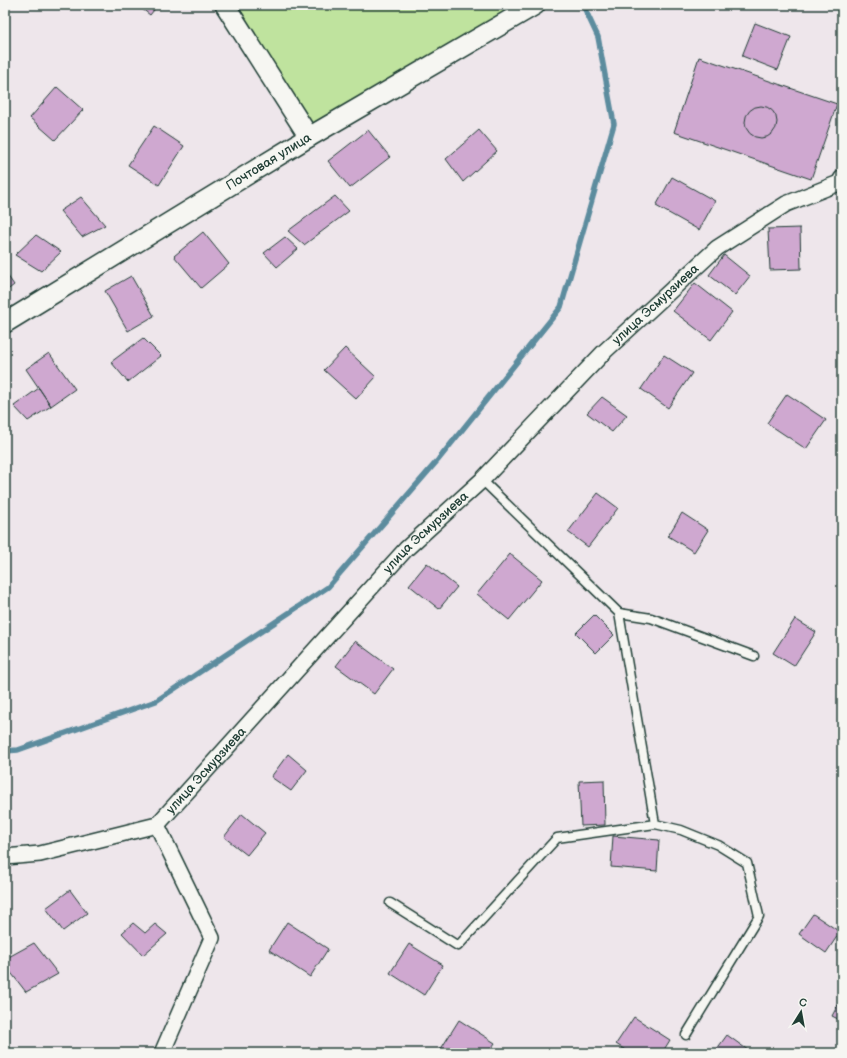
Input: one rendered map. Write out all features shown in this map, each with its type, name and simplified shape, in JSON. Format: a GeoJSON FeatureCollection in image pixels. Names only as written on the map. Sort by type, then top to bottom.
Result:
{"type":"FeatureCollection","features":[{"type":"Feature","properties":{"kind":"street"},"geometry":{"type":"LineString","coordinates":[[225,5],[309,136]]}},
{"type":"Feature","properties":{"kind":"street","name":"Почтовая улица"},"geometry":{"type":"LineString","coordinates":[[5,323],[309,136],[534,5]]}},
{"type":"Feature","properties":{"kind":"street","name":"улица Эсмурзиева"},"geometry":{"type":"LineString","coordinates":[[5,857],[40,854],[157,824],[406,549],[482,480],[605,351],[717,248],[786,204],[839,183],[842,178]]}},
{"type":"Feature","properties":{"kind":"street"},"geometry":{"type":"LineString","coordinates":[[157,824],[212,938],[162,1053]]}},
{"type":"Feature","properties":{"kind":"lane"},"geometry":{"type":"LineString","coordinates":[[482,480],[618,613],[655,824]]}},
{"type":"Feature","properties":{"kind":"lane"},"geometry":{"type":"LineString","coordinates":[[618,613],[651,618],[754,656]]}},
{"type":"Feature","properties":{"kind":"lane"},"geometry":{"type":"LineString","coordinates":[[390,903],[458,946],[557,838],[655,824],[681,830],[718,845],[747,863],[759,916],[686,1035]]}},
{"type":"Feature","properties":{"kind":"green space"},"geometry":{"type":"Polygon","coordinates":[[[225,5],[535,5],[309,137],[225,5]]]}},
{"type":"Feature","properties":{"kind":"building"},"geometry":{"type":"Polygon","coordinates":[[[137,5],[158,5],[150,15],[137,5]]]}},
{"type":"Feature","properties":{"kind":"building"},"geometry":{"type":"Polygon","coordinates":[[[755,23],[791,37],[778,70],[742,56],[755,23]]]}},
{"type":"Feature","properties":{"kind":"building"},"geometry":{"type":"Polygon","coordinates":[[[699,57],[837,104],[811,179],[674,132],[699,57]]]}},
{"type":"Feature","properties":{"kind":"building"},"geometry":{"type":"Polygon","coordinates":[[[57,87],[83,110],[55,140],[30,118],[57,87]]]}},
{"type":"Feature","properties":{"kind":"building"},"geometry":{"type":"Polygon","coordinates":[[[758,106],[764,106],[773,110],[777,122],[773,134],[764,138],[758,138],[749,134],[745,125],[745,119],[749,110],[758,106]]]}},
{"type":"Feature","properties":{"kind":"building"},"geometry":{"type":"Polygon","coordinates":[[[154,126],[184,146],[159,185],[128,165],[154,126]]]}},
{"type":"Feature","properties":{"kind":"building"},"geometry":{"type":"Polygon","coordinates":[[[368,130],[390,157],[350,188],[328,161],[368,130]]]}},
{"type":"Feature","properties":{"kind":"building"},"geometry":{"type":"Polygon","coordinates":[[[479,130],[497,151],[463,182],[446,159],[479,130]]]}},
{"type":"Feature","properties":{"kind":"building"},"geometry":{"type":"Polygon","coordinates":[[[672,177],[715,201],[699,230],[656,206],[672,177]]]}},
{"type":"Feature","properties":{"kind":"building"},"geometry":{"type":"Polygon","coordinates":[[[335,196],[349,211],[304,245],[288,231],[335,196]]]}},
{"type":"Feature","properties":{"kind":"building"},"geometry":{"type":"Polygon","coordinates":[[[81,197],[105,225],[82,237],[60,211],[81,197]]]}},
{"type":"Feature","properties":{"kind":"building"},"geometry":{"type":"Polygon","coordinates":[[[800,228],[801,269],[770,270],[768,229],[800,228]]]}},
{"type":"Feature","properties":{"kind":"building"},"geometry":{"type":"Polygon","coordinates":[[[203,232],[229,264],[201,288],[174,256],[203,232]]]}},
{"type":"Feature","properties":{"kind":"building"},"geometry":{"type":"Polygon","coordinates":[[[36,235],[61,252],[41,271],[15,255],[36,235]]]}},
{"type":"Feature","properties":{"kind":"building"},"geometry":{"type":"Polygon","coordinates":[[[285,237],[298,249],[277,267],[264,253],[285,237]]]}},
{"type":"Feature","properties":{"kind":"building"},"geometry":{"type":"Polygon","coordinates":[[[724,255],[750,276],[735,295],[709,275],[724,255]]]}},
{"type":"Feature","properties":{"kind":"building"},"geometry":{"type":"Polygon","coordinates":[[[5,272],[14,285],[5,292],[5,272]]]}},
{"type":"Feature","properties":{"kind":"building"},"geometry":{"type":"Polygon","coordinates":[[[131,276],[154,316],[128,331],[105,291],[131,276]]]}},
{"type":"Feature","properties":{"kind":"building"},"geometry":{"type":"Polygon","coordinates":[[[695,283],[732,312],[711,340],[673,311],[695,283]]]}},
{"type":"Feature","properties":{"kind":"building"},"geometry":{"type":"Polygon","coordinates":[[[143,338],[161,356],[128,382],[111,362],[143,338]]]}},
{"type":"Feature","properties":{"kind":"building"},"geometry":{"type":"Polygon","coordinates":[[[345,348],[376,377],[356,399],[324,370],[345,348]]]}},
{"type":"Feature","properties":{"kind":"building"},"geometry":{"type":"Polygon","coordinates":[[[49,353],[75,389],[51,406],[26,369],[49,353]]]}},
{"type":"Feature","properties":{"kind":"building"},"geometry":{"type":"Polygon","coordinates":[[[664,355],[692,373],[668,408],[641,389],[664,355]]]}},
{"type":"Feature","properties":{"kind":"building"},"geometry":{"type":"Polygon","coordinates":[[[39,388],[51,406],[28,421],[14,406],[39,388]]]}},
{"type":"Feature","properties":{"kind":"building"},"geometry":{"type":"Polygon","coordinates":[[[787,394],[826,420],[806,449],[767,423],[787,394]]]}},
{"type":"Feature","properties":{"kind":"building"},"geometry":{"type":"Polygon","coordinates":[[[602,397],[627,415],[612,432],[587,413],[602,397]]]}},
{"type":"Feature","properties":{"kind":"building"},"geometry":{"type":"Polygon","coordinates":[[[598,493],[618,508],[588,547],[568,532],[598,493]]]}},
{"type":"Feature","properties":{"kind":"building"},"geometry":{"type":"Polygon","coordinates":[[[682,513],[708,530],[694,552],[668,536],[682,513]]]}},
{"type":"Feature","properties":{"kind":"building"},"geometry":{"type":"Polygon","coordinates":[[[510,554],[542,580],[509,620],[477,594],[510,554]]]}},
{"type":"Feature","properties":{"kind":"building"},"geometry":{"type":"Polygon","coordinates":[[[427,563],[457,587],[439,609],[409,585],[427,563]]]}},
{"type":"Feature","properties":{"kind":"building"},"geometry":{"type":"Polygon","coordinates":[[[594,615],[614,635],[596,653],[576,633],[594,615]]]}},
{"type":"Feature","properties":{"kind":"building"},"geometry":{"type":"Polygon","coordinates":[[[795,619],[816,632],[794,666],[773,653],[795,619]]]}},
{"type":"Feature","properties":{"kind":"building"},"geometry":{"type":"Polygon","coordinates":[[[355,641],[393,669],[374,694],[336,666],[355,641]]]}},
{"type":"Feature","properties":{"kind":"building"},"geometry":{"type":"Polygon","coordinates":[[[288,754],[307,770],[291,791],[271,777],[288,754]]]}},
{"type":"Feature","properties":{"kind":"building"},"geometry":{"type":"Polygon","coordinates":[[[604,780],[605,825],[581,826],[579,781],[604,780]]]}},
{"type":"Feature","properties":{"kind":"building"},"geometry":{"type":"Polygon","coordinates":[[[242,814],[265,833],[247,855],[224,837],[242,814]]]}},
{"type":"Feature","properties":{"kind":"building"},"geometry":{"type":"Polygon","coordinates":[[[613,836],[659,840],[657,871],[611,867],[613,836]]]}},
{"type":"Feature","properties":{"kind":"building"},"geometry":{"type":"Polygon","coordinates":[[[70,890],[87,913],[63,931],[46,908],[70,890]]]}},
{"type":"Feature","properties":{"kind":"building"},"geometry":{"type":"Polygon","coordinates":[[[813,914],[840,932],[826,953],[799,934],[813,914]]]}},
{"type":"Feature","properties":{"kind":"building"},"geometry":{"type":"Polygon","coordinates":[[[287,922],[328,949],[310,977],[269,950],[287,922]]]}},
{"type":"Feature","properties":{"kind":"building"},"geometry":{"type":"Polygon","coordinates":[[[133,923],[145,933],[155,924],[167,934],[143,955],[122,933],[133,923]]]}},
{"type":"Feature","properties":{"kind":"building"},"geometry":{"type":"Polygon","coordinates":[[[34,943],[58,974],[26,992],[5,965],[5,959],[34,943]]]}},
{"type":"Feature","properties":{"kind":"building"},"geometry":{"type":"Polygon","coordinates":[[[409,944],[443,965],[424,995],[390,973],[409,944]]]}},
{"type":"Feature","properties":{"kind":"building"},"geometry":{"type":"Polygon","coordinates":[[[842,997],[842,1021],[832,1016],[842,997]]]}},
{"type":"Feature","properties":{"kind":"building"},"geometry":{"type":"Polygon","coordinates":[[[634,1017],[670,1040],[662,1053],[630,1053],[616,1044],[634,1017]]]}},
{"type":"Feature","properties":{"kind":"building"},"geometry":{"type":"Polygon","coordinates":[[[459,1020],[495,1043],[488,1053],[439,1052],[459,1020]]]}},
{"type":"Feature","properties":{"kind":"building"},"geometry":{"type":"Polygon","coordinates":[[[727,1035],[752,1053],[714,1053],[727,1035]]]}},
{"type":"Feature","properties":{"kind":"waterway"},"geometry":{"type":"LineString","coordinates":[[5,751],[18,750],[156,701],[328,587],[438,460],[561,307],[614,124],[598,37],[583,5]]}}]}
